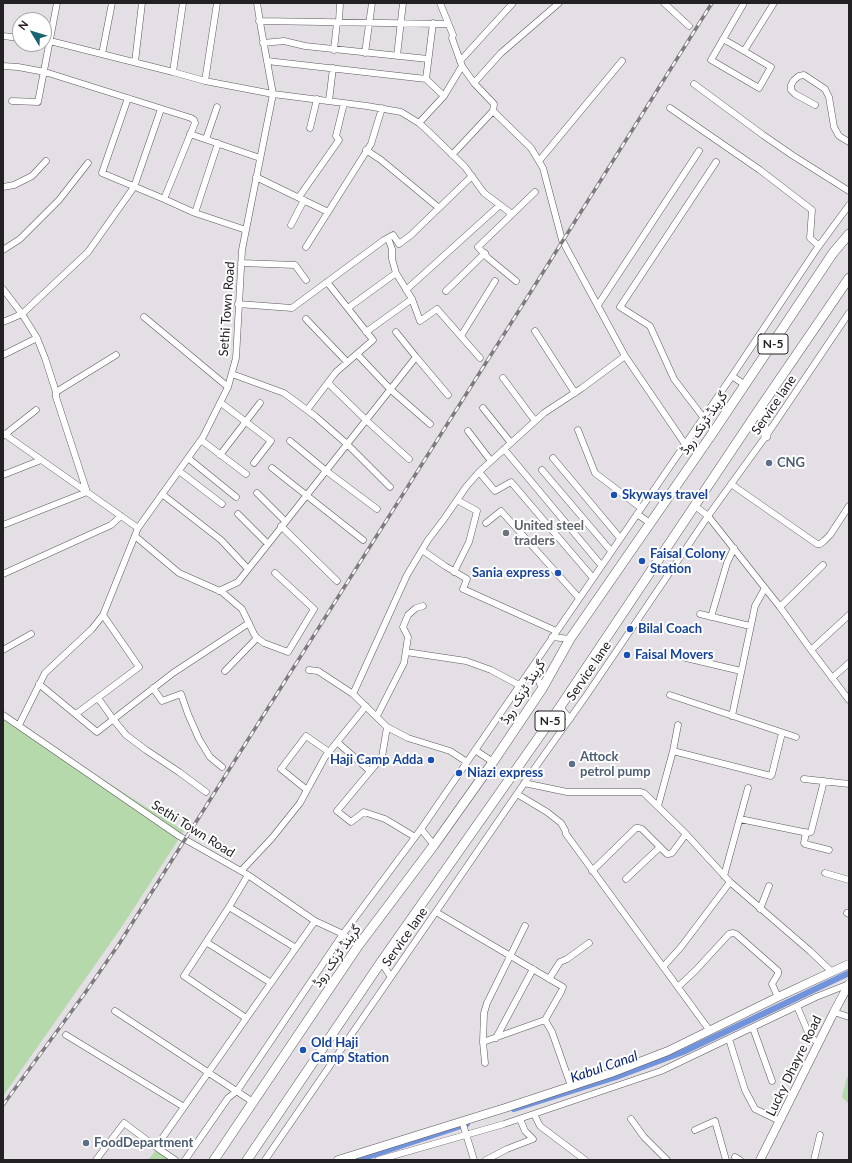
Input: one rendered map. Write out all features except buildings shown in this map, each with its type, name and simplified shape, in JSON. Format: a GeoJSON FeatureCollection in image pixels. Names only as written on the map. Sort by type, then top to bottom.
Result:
{"type":"FeatureCollection","features":[{"type":"Feature","properties":{"kind":"highway"},"geometry":{"type":"LineString","coordinates":[[834,253],[849,230]]}},
{"type":"Feature","properties":{"kind":"highway","name":"گرینڈ ٹرنک روڈ"},"geometry":{"type":"LineString","coordinates":[[214,1160],[358,946],[434,845],[493,762],[542,689],[570,639],[712,434],[834,253],[849,234]]}},
{"type":"Feature","properties":{"kind":"highway","name":"N-5"},"geometry":{"type":"LineString","coordinates":[[247,1160],[381,962],[560,707],[849,278]]}},
{"type":"Feature","properties":{"kind":"highway"},"geometry":{"type":"LineString","coordinates":[[760,408],[766,436]]}},
{"type":"Feature","properties":{"kind":"main road"},"geometry":{"type":"LineString","coordinates":[[340,1160],[611,1073],[668,1051],[849,964]]}},
{"type":"Feature","properties":{"kind":"main road","name":"Lucky Dhayre Road"},"geometry":{"type":"LineString","coordinates":[[760,1160],[849,984]]}},
{"type":"Feature","properties":{"kind":"street"},"geometry":{"type":"LineString","coordinates":[[52,22],[57,3]]}},
{"type":"Feature","properties":{"kind":"street"},"geometry":{"type":"LineString","coordinates":[[102,54],[112,3]]}},
{"type":"Feature","properties":{"kind":"street"},"geometry":{"type":"LineString","coordinates":[[135,62],[142,3]]}},
{"type":"Feature","properties":{"kind":"street"},"geometry":{"type":"LineString","coordinates":[[173,72],[183,3]]}},
{"type":"Feature","properties":{"kind":"street"},"geometry":{"type":"LineString","coordinates":[[205,81],[216,3]]}},
{"type":"Feature","properties":{"kind":"street","name":"Sethi Town Road"},"geometry":{"type":"LineString","coordinates":[[19,725],[45,673],[92,630],[103,615],[138,528],[201,440],[228,387],[236,358],[242,250],[273,94],[257,3]]}},
{"type":"Feature","properties":{"kind":"street"},"geometry":{"type":"LineString","coordinates":[[334,50],[340,3]]}},
{"type":"Feature","properties":{"kind":"street"},"geometry":{"type":"LineString","coordinates":[[365,53],[372,3]]}},
{"type":"Feature","properties":{"kind":"street"},"geometry":{"type":"LineString","coordinates":[[397,56],[403,3]]}},
{"type":"Feature","properties":{"kind":"street"},"geometry":{"type":"LineString","coordinates":[[440,3],[453,35],[452,38],[461,64],[474,83],[494,104],[493,111],[452,155]]}},
{"type":"Feature","properties":{"kind":"street"},"geometry":{"type":"LineString","coordinates":[[419,123],[444,96],[461,64],[513,3]]}},
{"type":"Feature","properties":{"kind":"street"},"geometry":{"type":"LineString","coordinates":[[474,83],[500,53],[559,3]]}},
{"type":"Feature","properties":{"kind":"street"},"geometry":{"type":"LineString","coordinates":[[664,3],[689,26]]}},
{"type":"Feature","properties":{"kind":"street"},"geometry":{"type":"LineString","coordinates":[[723,39],[771,67],[759,88],[711,60],[723,39],[744,3]]}},
{"type":"Feature","properties":{"kind":"street"},"geometry":{"type":"LineString","coordinates":[[744,51],[774,3]]}},
{"type":"Feature","properties":{"kind":"street"},"geometry":{"type":"LineString","coordinates":[[260,21],[401,22],[448,24]]}},
{"type":"Feature","properties":{"kind":"street"},"geometry":{"type":"LineString","coordinates":[[426,79],[433,23]]}},
{"type":"Feature","properties":{"kind":"street"},"geometry":{"type":"LineString","coordinates":[[52,41],[205,81],[273,94],[382,108],[401,112],[419,123],[465,167],[484,192],[512,214]]}},
{"type":"Feature","properties":{"kind":"street"},"geometry":{"type":"LineString","coordinates":[[263,43],[284,41],[305,46],[334,50],[428,59]]}},
{"type":"Feature","properties":{"kind":"street"},"geometry":{"type":"LineString","coordinates":[[12,101],[38,102],[45,72],[46,52]]}},
{"type":"Feature","properties":{"kind":"street"},"geometry":{"type":"LineString","coordinates":[[539,161],[622,60]]}},
{"type":"Feature","properties":{"kind":"street"},"geometry":{"type":"LineString","coordinates":[[266,61],[426,79],[444,96]]}},
{"type":"Feature","properties":{"kind":"street"},"geometry":{"type":"LineString","coordinates":[[3,66],[45,72],[194,120],[195,123],[164,199]]}},
{"type":"Feature","properties":{"kind":"street"},"geometry":{"type":"LineString","coordinates":[[329,101],[333,68]]}},
{"type":"Feature","properties":{"kind":"street"},"geometry":{"type":"LineString","coordinates":[[815,105],[795,94],[791,90],[791,85],[799,76],[804,75],[825,89],[829,96],[834,127],[839,136],[849,142]]}},
{"type":"Feature","properties":{"kind":"street"},"geometry":{"type":"LineString","coordinates":[[694,84],[763,135],[849,191]]}},
{"type":"Feature","properties":{"kind":"street"},"geometry":{"type":"LineString","coordinates":[[128,98],[102,173],[195,213],[246,230]]}},
{"type":"Feature","properties":{"kind":"street"},"geometry":{"type":"LineString","coordinates":[[310,128],[317,100]]}},
{"type":"Feature","properties":{"kind":"street"},"geometry":{"type":"LineString","coordinates":[[292,225],[302,198],[340,140],[336,136],[344,103]]}},
{"type":"Feature","properties":{"kind":"street"},"geometry":{"type":"LineString","coordinates":[[206,140],[217,107]]}},
{"type":"Feature","properties":{"kind":"street"},"geometry":{"type":"LineString","coordinates":[[306,247],[370,144],[382,108]]}},
{"type":"Feature","properties":{"kind":"street"},"geometry":{"type":"LineString","coordinates":[[670,108],[760,170],[812,210],[810,238],[819,246]]}},
{"type":"Feature","properties":{"kind":"street"},"geometry":{"type":"LineString","coordinates":[[3,322],[22,314],[88,252],[134,187],[161,109]]}},
{"type":"Feature","properties":{"kind":"street"},"geometry":{"type":"LineString","coordinates":[[493,111],[531,148],[539,161],[543,168],[562,240],[625,356],[685,444]]}},
{"type":"Feature","properties":{"kind":"street"},"geometry":{"type":"LineString","coordinates":[[190,134],[260,158]]}},
{"type":"Feature","properties":{"kind":"street"},"geometry":{"type":"LineString","coordinates":[[195,213],[218,144]]}},
{"type":"Feature","properties":{"kind":"street"},"geometry":{"type":"LineString","coordinates":[[366,150],[381,160],[439,208]]}},
{"type":"Feature","properties":{"kind":"street"},"geometry":{"type":"LineString","coordinates":[[598,305],[699,151]]}},
{"type":"Feature","properties":{"kind":"street"},"geometry":{"type":"LineString","coordinates":[[3,187],[14,185],[32,176],[46,161]]}},
{"type":"Feature","properties":{"kind":"street"},"geometry":{"type":"LineString","coordinates":[[703,417],[674,379],[650,326],[620,307],[716,162]]}},
{"type":"Feature","properties":{"kind":"street"},"geometry":{"type":"LineString","coordinates":[[3,250],[20,239],[59,200],[88,163]]}},
{"type":"Feature","properties":{"kind":"street"},"geometry":{"type":"LineString","coordinates":[[238,304],[292,308],[393,235],[399,244],[472,176]]}},
{"type":"Feature","properties":{"kind":"street"},"geometry":{"type":"LineString","coordinates":[[256,177],[302,198],[328,212]]}},
{"type":"Feature","properties":{"kind":"street"},"geometry":{"type":"LineString","coordinates":[[516,281],[488,258],[478,247],[535,192]]}},
{"type":"Feature","properties":{"kind":"street"},"geometry":{"type":"LineString","coordinates":[[406,290],[500,205]]}},
{"type":"Feature","properties":{"kind":"street"},"geometry":{"type":"LineString","coordinates":[[185,1160],[228,1098],[237,1091],[343,934],[421,829],[732,376],[819,246],[849,205]]}},
{"type":"Feature","properties":{"kind":"street"},"geometry":{"type":"LineString","coordinates":[[388,238],[392,249],[392,259],[396,273],[412,299],[420,322],[437,309],[480,358]]}},
{"type":"Feature","properties":{"kind":"street"},"geometry":{"type":"LineString","coordinates":[[446,291],[485,253]]}},
{"type":"Feature","properties":{"kind":"street"},"geometry":{"type":"LineString","coordinates":[[241,263],[295,265],[306,280]]}},
{"type":"Feature","properties":{"kind":"street"},"geometry":{"type":"LineString","coordinates":[[348,308],[396,273]]}},
{"type":"Feature","properties":{"kind":"street"},"geometry":{"type":"LineString","coordinates":[[461,336],[495,281]]}},
{"type":"Feature","properties":{"kind":"street"},"geometry":{"type":"LineString","coordinates":[[307,410],[336,372],[373,340],[327,282]]}},
{"type":"Feature","properties":{"kind":"street"},"geometry":{"type":"LineString","coordinates":[[4,291],[22,314],[37,338],[45,358],[87,492]]}},
{"type":"Feature","properties":{"kind":"street"},"geometry":{"type":"LineString","coordinates":[[366,332],[412,299]]}},
{"type":"Feature","properties":{"kind":"street","name":"Service lane"},"geometry":{"type":"LineString","coordinates":[[265,1160],[524,783],[570,719],[708,516],[766,436],[849,313]]}},
{"type":"Feature","properties":{"kind":"street"},"geometry":{"type":"LineString","coordinates":[[144,317],[228,387]]}},
{"type":"Feature","properties":{"kind":"street"},"geometry":{"type":"LineString","coordinates":[[306,319],[347,362]]}},
{"type":"Feature","properties":{"kind":"street"},"geometry":{"type":"LineString","coordinates":[[535,331],[575,393]]}},
{"type":"Feature","properties":{"kind":"street"},"geometry":{"type":"LineString","coordinates":[[396,332],[448,395]]}},
{"type":"Feature","properties":{"kind":"street"},"geometry":{"type":"LineString","coordinates":[[3,354],[37,338]]}},
{"type":"Feature","properties":{"kind":"street"},"geometry":{"type":"LineString","coordinates":[[357,354],[390,389],[430,424]]}},
{"type":"Feature","properties":{"kind":"street"},"geometry":{"type":"LineString","coordinates":[[56,392],[116,355]]}},
{"type":"Feature","properties":{"kind":"street"},"geometry":{"type":"LineString","coordinates":[[353,694],[407,575],[428,540],[466,486],[479,472],[544,413],[575,393],[625,356]]}},
{"type":"Feature","properties":{"kind":"street"},"geometry":{"type":"LineString","coordinates":[[219,591],[238,582],[325,470],[416,357]]}},
{"type":"Feature","properties":{"kind":"street"},"geometry":{"type":"LineString","coordinates":[[232,374],[284,393],[307,410],[347,444],[390,487]]}},
{"type":"Feature","properties":{"kind":"street"},"geometry":{"type":"LineString","coordinates":[[732,376],[745,385]]}},
{"type":"Feature","properties":{"kind":"street"},"geometry":{"type":"LineString","coordinates":[[503,378],[535,421]]}},
{"type":"Feature","properties":{"kind":"street"},"geometry":{"type":"LineString","coordinates":[[328,383],[366,420],[409,458]]}},
{"type":"Feature","properties":{"kind":"street"},"geometry":{"type":"LineString","coordinates":[[221,403],[270,441],[254,463]]}},
{"type":"Feature","properties":{"kind":"street"},"geometry":{"type":"LineString","coordinates":[[220,454],[260,403]]}},
{"type":"Feature","properties":{"kind":"street"},"geometry":{"type":"LineString","coordinates":[[483,408],[511,443]]}},
{"type":"Feature","properties":{"kind":"street"},"geometry":{"type":"LineString","coordinates":[[36,410],[4,435],[138,528]]}},
{"type":"Feature","properties":{"kind":"street"},"geometry":{"type":"LineString","coordinates":[[578,430],[595,473],[641,508]]}},
{"type":"Feature","properties":{"kind":"street"},"geometry":{"type":"LineString","coordinates":[[468,431],[491,461]]}},
{"type":"Feature","properties":{"kind":"street"},"geometry":{"type":"LineString","coordinates":[[201,440],[246,474]]}},
{"type":"Feature","properties":{"kind":"street"},"geometry":{"type":"LineString","coordinates":[[290,441],[325,470],[377,509]]}},
{"type":"Feature","properties":{"kind":"street"},"geometry":{"type":"LineString","coordinates":[[504,449],[602,565]]}},
{"type":"Feature","properties":{"kind":"street"},"geometry":{"type":"LineString","coordinates":[[188,458],[236,497]]}},
{"type":"Feature","properties":{"kind":"street"},"geometry":{"type":"LineString","coordinates":[[553,458],[620,538]]}},
{"type":"Feature","properties":{"kind":"street"},"geometry":{"type":"LineString","coordinates":[[3,475],[41,460]]}},
{"type":"Feature","properties":{"kind":"street"},"geometry":{"type":"LineString","coordinates":[[272,468],[363,540]]}},
{"type":"Feature","properties":{"kind":"street"},"geometry":{"type":"LineString","coordinates":[[179,470],[222,504]]}},
{"type":"Feature","properties":{"kind":"street"},"geometry":{"type":"LineString","coordinates":[[542,470],[611,551]]}},
{"type":"Feature","properties":{"kind":"street"},"geometry":{"type":"LineString","coordinates":[[479,472],[495,491],[511,482],[593,578]]}},
{"type":"Feature","properties":{"kind":"street"},"geometry":{"type":"LineString","coordinates":[[731,484],[817,544],[824,541],[847,514],[849,506]]}},
{"type":"Feature","properties":{"kind":"street"},"geometry":{"type":"LineString","coordinates":[[3,526],[87,492]]}},
{"type":"Feature","properties":{"kind":"street"},"geometry":{"type":"LineString","coordinates":[[257,493],[283,524],[337,581]]}},
{"type":"Feature","properties":{"kind":"street"},"geometry":{"type":"LineString","coordinates":[[162,494],[221,540],[248,569]]}},
{"type":"Feature","properties":{"kind":"street"},"geometry":{"type":"LineString","coordinates":[[454,572],[469,542],[477,512],[457,500]]}},
{"type":"Feature","properties":{"kind":"street"},"geometry":{"type":"LineString","coordinates":[[695,506],[708,516],[734,548],[780,606],[849,700]]}},
{"type":"Feature","properties":{"kind":"street"},"geometry":{"type":"LineString","coordinates":[[486,524],[501,511],[580,598]]}},
{"type":"Feature","properties":{"kind":"street"},"geometry":{"type":"LineString","coordinates":[[238,514],[268,544]]}},
{"type":"Feature","properties":{"kind":"street"},"geometry":{"type":"LineString","coordinates":[[636,514],[650,523]]}},
{"type":"Feature","properties":{"kind":"street"},"geometry":{"type":"LineString","coordinates":[[3,574],[111,525],[121,516]]}},
{"type":"Feature","properties":{"kind":"street"},"geometry":{"type":"LineString","coordinates":[[135,536],[179,573],[219,591],[242,608],[257,638],[264,643],[288,652],[314,609],[275,573]]}},
{"type":"Feature","properties":{"kind":"street"},"geometry":{"type":"LineString","coordinates":[[711,617],[727,563],[734,548]]}},
{"type":"Feature","properties":{"kind":"street"},"geometry":{"type":"LineString","coordinates":[[422,550],[467,579],[463,589],[554,634],[570,639]]}},
{"type":"Feature","properties":{"kind":"street"},"geometry":{"type":"LineString","coordinates":[[780,606],[824,565]]}},
{"type":"Feature","properties":{"kind":"street"},"geometry":{"type":"LineString","coordinates":[[732,716],[754,606],[765,588]]}},
{"type":"Feature","properties":{"kind":"street"},"geometry":{"type":"LineString","coordinates":[[377,716],[404,663],[408,637],[403,628],[408,615],[416,608],[422,606]]}},
{"type":"Feature","properties":{"kind":"street"},"geometry":{"type":"LineString","coordinates":[[700,614],[750,626]]}},
{"type":"Feature","properties":{"kind":"street"},"geometry":{"type":"LineString","coordinates":[[76,714],[139,667],[103,615]]}},
{"type":"Feature","properties":{"kind":"street"},"geometry":{"type":"LineString","coordinates":[[811,650],[849,615]]}},
{"type":"Feature","properties":{"kind":"street"},"geometry":{"type":"LineString","coordinates":[[39,684],[97,732],[173,673],[249,623]]}},
{"type":"Feature","properties":{"kind":"street"},"geometry":{"type":"LineString","coordinates":[[3,650],[31,634]]}},
{"type":"Feature","properties":{"kind":"street"},"geometry":{"type":"LineString","coordinates":[[225,671],[257,638]]}},
{"type":"Feature","properties":{"kind":"street"},"geometry":{"type":"LineString","coordinates":[[406,652],[466,661],[491,670],[520,685]]}},
{"type":"Feature","properties":{"kind":"street"},"geometry":{"type":"LineString","coordinates":[[682,657],[741,671]]}},
{"type":"Feature","properties":{"kind":"street"},"geometry":{"type":"LineString","coordinates":[[832,678],[849,663]]}},
{"type":"Feature","properties":{"kind":"street"},"geometry":{"type":"LineString","coordinates":[[533,666],[542,689]]}},
{"type":"Feature","properties":{"kind":"street"},"geometry":{"type":"LineString","coordinates":[[309,670],[318,671],[353,694],[387,727],[408,738],[450,751],[467,762]]}},
{"type":"Feature","properties":{"kind":"street"},"geometry":{"type":"LineString","coordinates":[[153,688],[162,701],[181,694],[199,739],[210,757],[222,767]]}},
{"type":"Feature","properties":{"kind":"street"},"geometry":{"type":"LineString","coordinates":[[670,695],[796,737]]}},
{"type":"Feature","properties":{"kind":"street"},"geometry":{"type":"LineString","coordinates":[[98,698],[113,720],[126,735],[180,772],[206,792]]}},
{"type":"Feature","properties":{"kind":"street"},"geometry":{"type":"LineString","coordinates":[[241,871],[272,838],[300,803],[325,757],[366,706]]}},
{"type":"Feature","properties":{"kind":"street"},"geometry":{"type":"LineString","coordinates":[[560,707],[570,719]]}},
{"type":"Feature","properties":{"kind":"street","name":"Sethi Town Road"},"geometry":{"type":"LineString","coordinates":[[3,715],[179,836],[248,875],[315,921],[343,934],[358,946]]}},
{"type":"Feature","properties":{"kind":"street"},"geometry":{"type":"LineString","coordinates":[[658,806],[673,751],[678,725]]}},
{"type":"Feature","properties":{"kind":"street"},"geometry":{"type":"LineString","coordinates":[[387,727],[382,757],[338,811],[351,822],[364,812],[385,819],[415,837]]}},
{"type":"Feature","properties":{"kind":"street"},"geometry":{"type":"LineString","coordinates":[[673,751],[771,776],[782,732]]}},
{"type":"Feature","properties":{"kind":"street"},"geometry":{"type":"LineString","coordinates":[[307,790],[281,769],[306,736],[329,752]]}},
{"type":"Feature","properties":{"kind":"street"},"geometry":{"type":"LineString","coordinates":[[337,742],[370,771]]}},
{"type":"Feature","properties":{"kind":"street"},"geometry":{"type":"LineString","coordinates":[[475,750],[493,762]]}},
{"type":"Feature","properties":{"kind":"street"},"geometry":{"type":"LineString","coordinates":[[804,779],[849,784]]}},
{"type":"Feature","properties":{"kind":"street"},"geometry":{"type":"LineString","coordinates":[[740,819],[811,832],[824,781]]}},
{"type":"Feature","properties":{"kind":"street"},"geometry":{"type":"LineString","coordinates":[[524,783],[567,792],[644,793],[686,834],[730,882],[832,972]]}},
{"type":"Feature","properties":{"kind":"street"},"geometry":{"type":"LineString","coordinates":[[724,876],[748,788]]}},
{"type":"Feature","properties":{"kind":"street"},"geometry":{"type":"LineString","coordinates":[[517,794],[546,812],[561,824],[566,834],[592,871],[710,1031]]}},
{"type":"Feature","properties":{"kind":"street"},"geometry":{"type":"LineString","coordinates":[[592,871],[636,828],[642,829],[667,854],[672,853],[686,834]]}},
{"type":"Feature","properties":{"kind":"street"},"geometry":{"type":"LineString","coordinates":[[421,829],[434,845]]}},
{"type":"Feature","properties":{"kind":"street"},"geometry":{"type":"LineString","coordinates":[[806,832],[805,844],[829,850]]}},
{"type":"Feature","properties":{"kind":"street"},"geometry":{"type":"LineString","coordinates":[[626,879],[660,847]]}},
{"type":"Feature","properties":{"kind":"street"},"geometry":{"type":"LineString","coordinates":[[825,874],[849,880]]}},
{"type":"Feature","properties":{"kind":"street"},"geometry":{"type":"LineString","coordinates":[[246,1018],[184,976],[248,875]]}},
{"type":"Feature","properties":{"kind":"street"},"geometry":{"type":"LineString","coordinates":[[663,967],[681,947],[730,882]]}},
{"type":"Feature","properties":{"kind":"street"},"geometry":{"type":"LineString","coordinates":[[760,909],[769,886]]}},
{"type":"Feature","properties":{"kind":"street"},"geometry":{"type":"LineString","coordinates":[[229,907],[296,948]]}},
{"type":"Feature","properties":{"kind":"street"},"geometry":{"type":"LineString","coordinates":[[436,912],[563,987],[545,1020],[484,1042]]}},
{"type":"Feature","properties":{"kind":"street"},"geometry":{"type":"LineString","coordinates":[[156,1147],[315,921]]}},
{"type":"Feature","properties":{"kind":"street"},"geometry":{"type":"LineString","coordinates":[[485,1063],[484,1013],[487,1003],[525,926]]}},
{"type":"Feature","properties":{"kind":"street"},"geometry":{"type":"LineString","coordinates":[[678,987],[729,934],[732,933],[736,934],[778,971],[778,974],[772,984],[778,997]]}},
{"type":"Feature","properties":{"kind":"street"},"geometry":{"type":"LineString","coordinates":[[206,942],[271,983]]}},
{"type":"Feature","properties":{"kind":"street"},"geometry":{"type":"LineString","coordinates":[[550,979],[560,962],[589,942]]}},
{"type":"Feature","properties":{"kind":"street"},"geometry":{"type":"LineString","coordinates":[[381,962],[391,977]]}},
{"type":"Feature","properties":{"kind":"street"},"geometry":{"type":"LineString","coordinates":[[496,1038],[533,969]]}},
{"type":"Feature","properties":{"kind":"street"},"geometry":{"type":"LineString","coordinates":[[378,1160],[396,1158],[466,1134],[534,1114],[661,1071],[797,1006],[849,984]]}},
{"type":"Feature","properties":{"kind":"street"},"geometry":{"type":"LineString","coordinates":[[797,1006],[810,1037],[819,1043]]}},
{"type":"Feature","properties":{"kind":"street"},"geometry":{"type":"LineString","coordinates":[[115,1011],[254,1102]]}},
{"type":"Feature","properties":{"kind":"street"},"geometry":{"type":"LineString","coordinates":[[834,1012],[849,1017]]}},
{"type":"Feature","properties":{"kind":"street"},"geometry":{"type":"LineString","coordinates":[[545,1020],[552,1032],[571,1086]]}},
{"type":"Feature","properties":{"kind":"street"},"geometry":{"type":"LineString","coordinates":[[753,1028],[772,1082]]}},
{"type":"Feature","properties":{"kind":"street"},"geometry":{"type":"LineString","coordinates":[[66,1035],[184,1107]]}},
{"type":"Feature","properties":{"kind":"street"},"geometry":{"type":"LineString","coordinates":[[729,1039],[745,1090],[755,1109],[780,1121]]}},
{"type":"Feature","properties":{"kind":"street"},"geometry":{"type":"LineString","coordinates":[[534,1114],[540,1126],[586,1160]]}},
{"type":"Feature","properties":{"kind":"street"},"geometry":{"type":"LineString","coordinates":[[486,1160],[507,1149],[533,1139],[525,1131],[520,1118]]}},
{"type":"Feature","properties":{"kind":"street"},"geometry":{"type":"LineString","coordinates":[[632,1119],[644,1137],[666,1160]]}},
{"type":"Feature","properties":{"kind":"street"},"geometry":{"type":"LineString","coordinates":[[695,1130],[715,1121],[726,1160]]}},
{"type":"Feature","properties":{"kind":"street"},"geometry":{"type":"LineString","coordinates":[[462,1122],[474,1160]]}},
{"type":"Feature","properties":{"kind":"street"},"geometry":{"type":"LineString","coordinates":[[96,1160],[124,1123],[175,1160]]}},
{"type":"Feature","properties":{"kind":"street"},"geometry":{"type":"LineString","coordinates":[[814,1160],[820,1135]]}},
{"type":"Feature","properties":{"kind":"green space"},"geometry":{"type":"Polygon","coordinates":[[[3,716],[184,831],[121,928],[3,1096],[3,716]]]}},
{"type":"Feature","properties":{"kind":"green space"},"geometry":{"type":"Polygon","coordinates":[[[847,1077],[849,1079],[849,1104],[842,1097],[847,1077]]]}},
{"type":"Feature","properties":{"kind":"green space"},"geometry":{"type":"Polygon","coordinates":[[[156,1150],[172,1160],[148,1160],[156,1150]]]}},
{"type":"Feature","properties":{"kind":"waterway","name":"Kabul Canal"},"geometry":{"type":"LineString","coordinates":[[514,1109],[616,1077],[683,1052],[849,973]]}},
{"type":"Feature","properties":{"kind":"waterway","name":"Kabul Canal"},"geometry":{"type":"LineString","coordinates":[[358,1160],[467,1124]]}},
{"type":"Feature","properties":{"kind":"railway"},"geometry":{"type":"LineString","coordinates":[[3,1105],[119,944],[712,3]]}},
{"type":"Feature","properties":{"kind":"place","name":"CNG"},"geometry":{"type":"Point","coordinates":[769,463]}},
{"type":"Feature","properties":{"kind":"place","name":"Skyways travel"},"geometry":{"type":"Point","coordinates":[614,495]}},
{"type":"Feature","properties":{"kind":"place","name":"United steel traders"},"geometry":{"type":"Point","coordinates":[506,533]}},
{"type":"Feature","properties":{"kind":"place","name":"Faisal Colony Station"},"geometry":{"type":"Point","coordinates":[642,561]}},
{"type":"Feature","properties":{"kind":"place","name":"Sania express"},"geometry":{"type":"Point","coordinates":[558,573]}},
{"type":"Feature","properties":{"kind":"place","name":"Bilal Coach"},"geometry":{"type":"Point","coordinates":[630,629]}},
{"type":"Feature","properties":{"kind":"place","name":"Faisal Movers"},"geometry":{"type":"Point","coordinates":[627,655]}},
{"type":"Feature","properties":{"kind":"place","name":"Haji Camp Adda"},"geometry":{"type":"Point","coordinates":[431,760]}},
{"type":"Feature","properties":{"kind":"place","name":"Attock petrol pump"},"geometry":{"type":"Point","coordinates":[572,764]}},
{"type":"Feature","properties":{"kind":"place","name":"Niazi express"},"geometry":{"type":"Point","coordinates":[459,773]}},
{"type":"Feature","properties":{"kind":"place","name":"Old Haji Camp Station"},"geometry":{"type":"Point","coordinates":[303,1050]}},
{"type":"Feature","properties":{"kind":"place","name":"FoodDepartment"},"geometry":{"type":"Point","coordinates":[86,1143]}}]}
